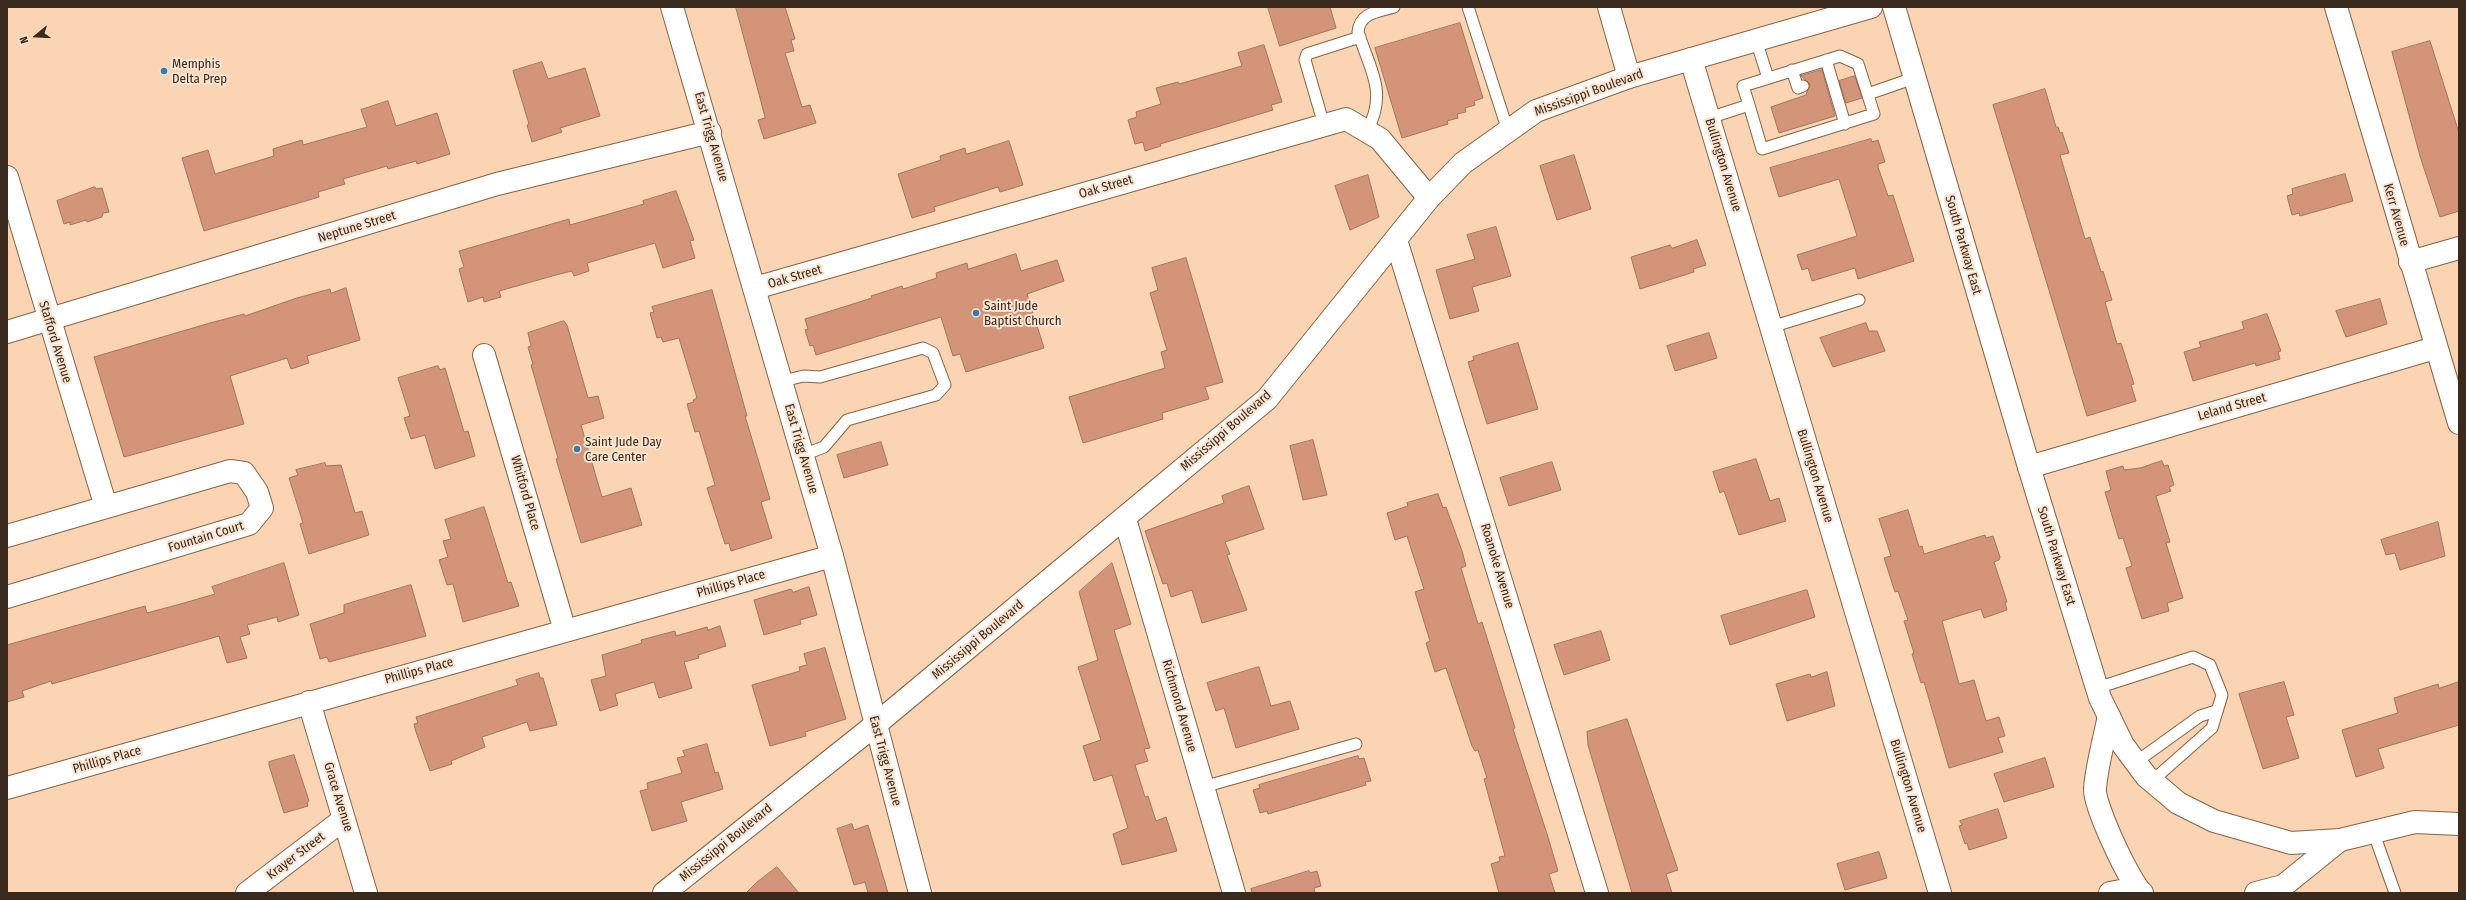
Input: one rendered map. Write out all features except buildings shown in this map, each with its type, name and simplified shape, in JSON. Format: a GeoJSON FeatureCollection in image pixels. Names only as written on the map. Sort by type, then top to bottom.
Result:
{"type":"FeatureCollection","features":[{"type":"Feature","properties":{"kind":"street","name":"East Trigg Avenue"},"geometry":{"type":"LineString","coordinates":[[672,7],[710,132],[832,556],[920,893]]}},
{"type":"Feature","properties":{"kind":"street"},"geometry":{"type":"LineString","coordinates":[[1609,7],[1630,77]]}},
{"type":"Feature","properties":{"kind":"street","name":"Mississippi Boulevard"},"geometry":{"type":"LineString","coordinates":[[664,893],[875,725],[1125,519],[1267,399],[1429,198],[1463,163],[1536,111],[1630,77],[1871,7]]}},
{"type":"Feature","properties":{"kind":"street","name":"South Parkway East"},"geometry":{"type":"LineString","coordinates":[[1894,7],[2029,467],[2097,688],[2123,745],[2152,781],[2178,803],[2214,820],[2291,843],[2340,840],[2415,822],[2459,824]]}},
{"type":"Feature","properties":{"kind":"street","name":"Kerr Avenue"},"geometry":{"type":"LineString","coordinates":[[2336,7],[2435,348],[2459,423]]}},
{"type":"Feature","properties":{"kind":"street","name":"Bullington Avenue"},"geometry":{"type":"LineString","coordinates":[[1691,59],[1940,893]]}},
{"type":"Feature","properties":{"kind":"street","name":"Oak Street"},"geometry":{"type":"LineString","coordinates":[[755,288],[1346,118],[1380,139],[1429,198]]}},
{"type":"Feature","properties":{"kind":"street","name":"Neptune Street"},"geometry":{"type":"LineString","coordinates":[[7,332],[497,184],[710,132]]}},
{"type":"Feature","properties":{"kind":"street","name":"Stafford Avenue"},"geometry":{"type":"LineString","coordinates":[[7,177],[48,320],[106,508]]}},
{"type":"Feature","properties":{"kind":"street","name":"Roanoke Avenue"},"geometry":{"type":"LineString","coordinates":[[1396,240],[1597,893]]}},
{"type":"Feature","properties":{"kind":"street"},"geometry":{"type":"LineString","coordinates":[[2410,262],[2459,248]]}},
{"type":"Feature","properties":{"kind":"street","name":"Leland Street"},"geometry":{"type":"LineString","coordinates":[[2029,467],[2435,348]]}},
{"type":"Feature","properties":{"kind":"street","name":"Whitford Place"},"geometry":{"type":"LineString","coordinates":[[484,355],[565,631]]}},
{"type":"Feature","properties":{"kind":"street","name":"Fountain Court"},"geometry":{"type":"LineString","coordinates":[[7,536],[230,471],[244,474],[257,492],[262,508],[249,524],[7,597]]}},
{"type":"Feature","properties":{"kind":"street","name":"Richmond Avenue"},"geometry":{"type":"LineString","coordinates":[[1125,519],[1234,893]]}},
{"type":"Feature","properties":{"kind":"street","name":"Phillips Place"},"geometry":{"type":"LineString","coordinates":[[7,788],[832,556]]}},
{"type":"Feature","properties":{"kind":"street","name":"Grace Avenue"},"geometry":{"type":"LineString","coordinates":[[309,702],[366,893]]}},
{"type":"Feature","properties":{"kind":"street"},"geometry":{"type":"LineString","coordinates":[[2109,716],[2094,790],[2119,858],[2139,890],[2110,893]]}},
{"type":"Feature","properties":{"kind":"street","name":"Krayer Street"},"geometry":{"type":"LineString","coordinates":[[247,893],[344,819]]}},
{"type":"Feature","properties":{"kind":"street"},"geometry":{"type":"LineString","coordinates":[[2256,893],[2283,886],[2340,840]]}},
{"type":"Feature","properties":{"kind":"lane"},"geometry":{"type":"LineString","coordinates":[[1367,131],[1374,117],[1378,94],[1360,37],[1359,24],[1365,15],[1394,7]]}},
{"type":"Feature","properties":{"kind":"lane"},"geometry":{"type":"LineString","coordinates":[[1468,7],[1508,130]]}},
{"type":"Feature","properties":{"kind":"lane"},"geometry":{"type":"LineString","coordinates":[[1324,125],[1305,60],[1307,54],[1360,37]]}},
{"type":"Feature","properties":{"kind":"lane"},"geometry":{"type":"LineString","coordinates":[[1756,40],[1768,78]]}},
{"type":"Feature","properties":{"kind":"lane"},"geometry":{"type":"LineString","coordinates":[[1840,56],[1858,64],[1874,114],[1762,149],[1743,86],[1792,70],[1840,56]]}},
{"type":"Feature","properties":{"kind":"lane"},"geometry":{"type":"LineString","coordinates":[[1826,60],[1828,79],[1845,124]]}},
{"type":"Feature","properties":{"kind":"lane"},"geometry":{"type":"LineString","coordinates":[[1792,70],[1798,88],[1804,86]]}},
{"type":"Feature","properties":{"kind":"lane"},"geometry":{"type":"LineString","coordinates":[[1868,94],[1914,78]]}},
{"type":"Feature","properties":{"kind":"lane"},"geometry":{"type":"LineString","coordinates":[[1709,118],[1749,105]]}},
{"type":"Feature","properties":{"kind":"lane"},"geometry":{"type":"LineString","coordinates":[[1771,328],[1859,300]]}},
{"type":"Feature","properties":{"kind":"lane"},"geometry":{"type":"LineString","coordinates":[[782,381],[804,376],[820,377],[923,348],[934,353],[942,372],[945,385],[936,395],[886,411],[852,418],[842,425],[824,447],[803,455]]}},
{"type":"Feature","properties":{"kind":"lane"},"geometry":{"type":"LineString","coordinates":[[2097,688],[2193,657],[2210,665],[2222,694],[2212,728],[2152,781]]}},
{"type":"Feature","properties":{"kind":"lane"},"geometry":{"type":"LineString","coordinates":[[2136,762],[2200,716],[2216,711]]}},
{"type":"Feature","properties":{"kind":"lane"},"geometry":{"type":"LineString","coordinates":[[1203,787],[1356,744]]}},
{"type":"Feature","properties":{"kind":"lane"},"geometry":{"type":"LineString","coordinates":[[2373,831],[2396,893]]}},
{"type":"Feature","properties":{"kind":"place","name":"Memphis Delta Prep"},"geometry":{"type":"Point","coordinates":[164,71]}},
{"type":"Feature","properties":{"kind":"place","name":"Saint Jude Baptist Church"},"geometry":{"type":"Point","coordinates":[976,313]}},
{"type":"Feature","properties":{"kind":"place","name":"Saint Jude Day Care Center"},"geometry":{"type":"Point","coordinates":[577,449]}}]}
